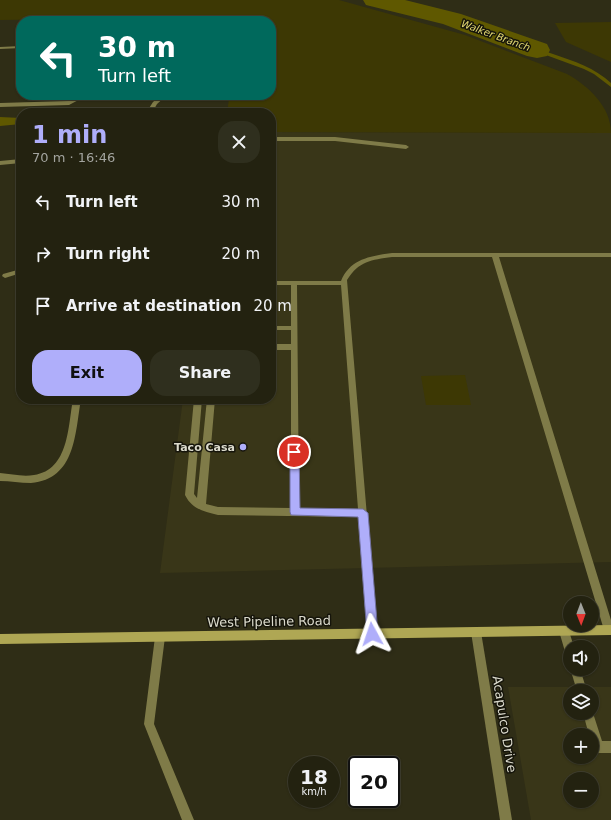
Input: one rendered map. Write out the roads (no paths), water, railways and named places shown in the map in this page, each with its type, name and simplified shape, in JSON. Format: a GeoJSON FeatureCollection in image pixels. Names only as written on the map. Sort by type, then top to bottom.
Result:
{"type":"FeatureCollection","features":[{"type":"Feature","properties":{"kind":"main road","name":"West Pipeline Road"},"geometry":{"type":"LineString","coordinates":[[599,630],[610,630]]}},
{"type":"Feature","properties":{"kind":"main road","name":"West Pipeline Road"},"geometry":{"type":"LineString","coordinates":[[0,639],[563,631]]}},
{"type":"Feature","properties":{"kind":"street"},"geometry":{"type":"LineString","coordinates":[[1,48],[16,47]]}},
{"type":"Feature","properties":{"kind":"street"},"geometry":{"type":"LineString","coordinates":[[0,104],[69,103],[75,100]]}},
{"type":"Feature","properties":{"kind":"street"},"geometry":{"type":"LineString","coordinates":[[152,108],[158,100]]}},
{"type":"Feature","properties":{"kind":"street"},"geometry":{"type":"LineString","coordinates":[[276,139],[335,139],[406,147]]}},
{"type":"Feature","properties":{"kind":"street"},"geometry":{"type":"LineString","coordinates":[[0,163],[16,161]]}},
{"type":"Feature","properties":{"kind":"street"},"geometry":{"type":"LineString","coordinates":[[372,634],[344,283],[350,268],[363,260],[392,255],[611,255]]}},
{"type":"Feature","properties":{"kind":"street"},"geometry":{"type":"LineString","coordinates":[[495,255],[610,630]]}},
{"type":"Feature","properties":{"kind":"street"},"geometry":{"type":"LineString","coordinates":[[5,276],[16,273]]}},
{"type":"Feature","properties":{"kind":"street"},"geometry":{"type":"LineString","coordinates":[[276,283],[344,283]]}},
{"type":"Feature","properties":{"kind":"street"},"geometry":{"type":"LineString","coordinates":[[294,283],[295,512]]}},
{"type":"Feature","properties":{"kind":"street"},"geometry":{"type":"LineString","coordinates":[[276,328],[294,328]]}},
{"type":"Feature","properties":{"kind":"street"},"geometry":{"type":"LineString","coordinates":[[276,347],[294,347]]}},
{"type":"Feature","properties":{"kind":"street"},"geometry":{"type":"LineString","coordinates":[[0,477],[36,479],[54,473],[66,458],[76,404]]}},
{"type":"Feature","properties":{"kind":"street"},"geometry":{"type":"LineString","coordinates":[[198,404],[189,494],[201,507],[218,511],[363,513]]}},
{"type":"Feature","properties":{"kind":"street"},"geometry":{"type":"LineString","coordinates":[[201,507],[211,404]]}},
{"type":"Feature","properties":{"kind":"street","name":"Acapulco Drive"},"geometry":{"type":"LineString","coordinates":[[476,632],[506,820]]}},
{"type":"Feature","properties":{"kind":"street"},"geometry":{"type":"LineString","coordinates":[[160,637],[149,724],[188,820]]}},
{"type":"Feature","properties":{"kind":"street"},"geometry":{"type":"LineString","coordinates":[[590,720],[598,747],[611,747]]}},
{"type":"Feature","properties":{"kind":"waterway","name":"Walker Branch"},"geometry":{"type":"LineString","coordinates":[[375,0],[452,19],[537,50]]}},
{"type":"Feature","properties":{"kind":"waterway","name":"Walker Branch"},"geometry":{"type":"LineString","coordinates":[[537,50],[586,68],[604,79],[611,86]]}},
{"type":"Feature","properties":{"kind":"place","name":"Taco Casa"},"geometry":{"type":"Point","coordinates":[243,447]}}]}
